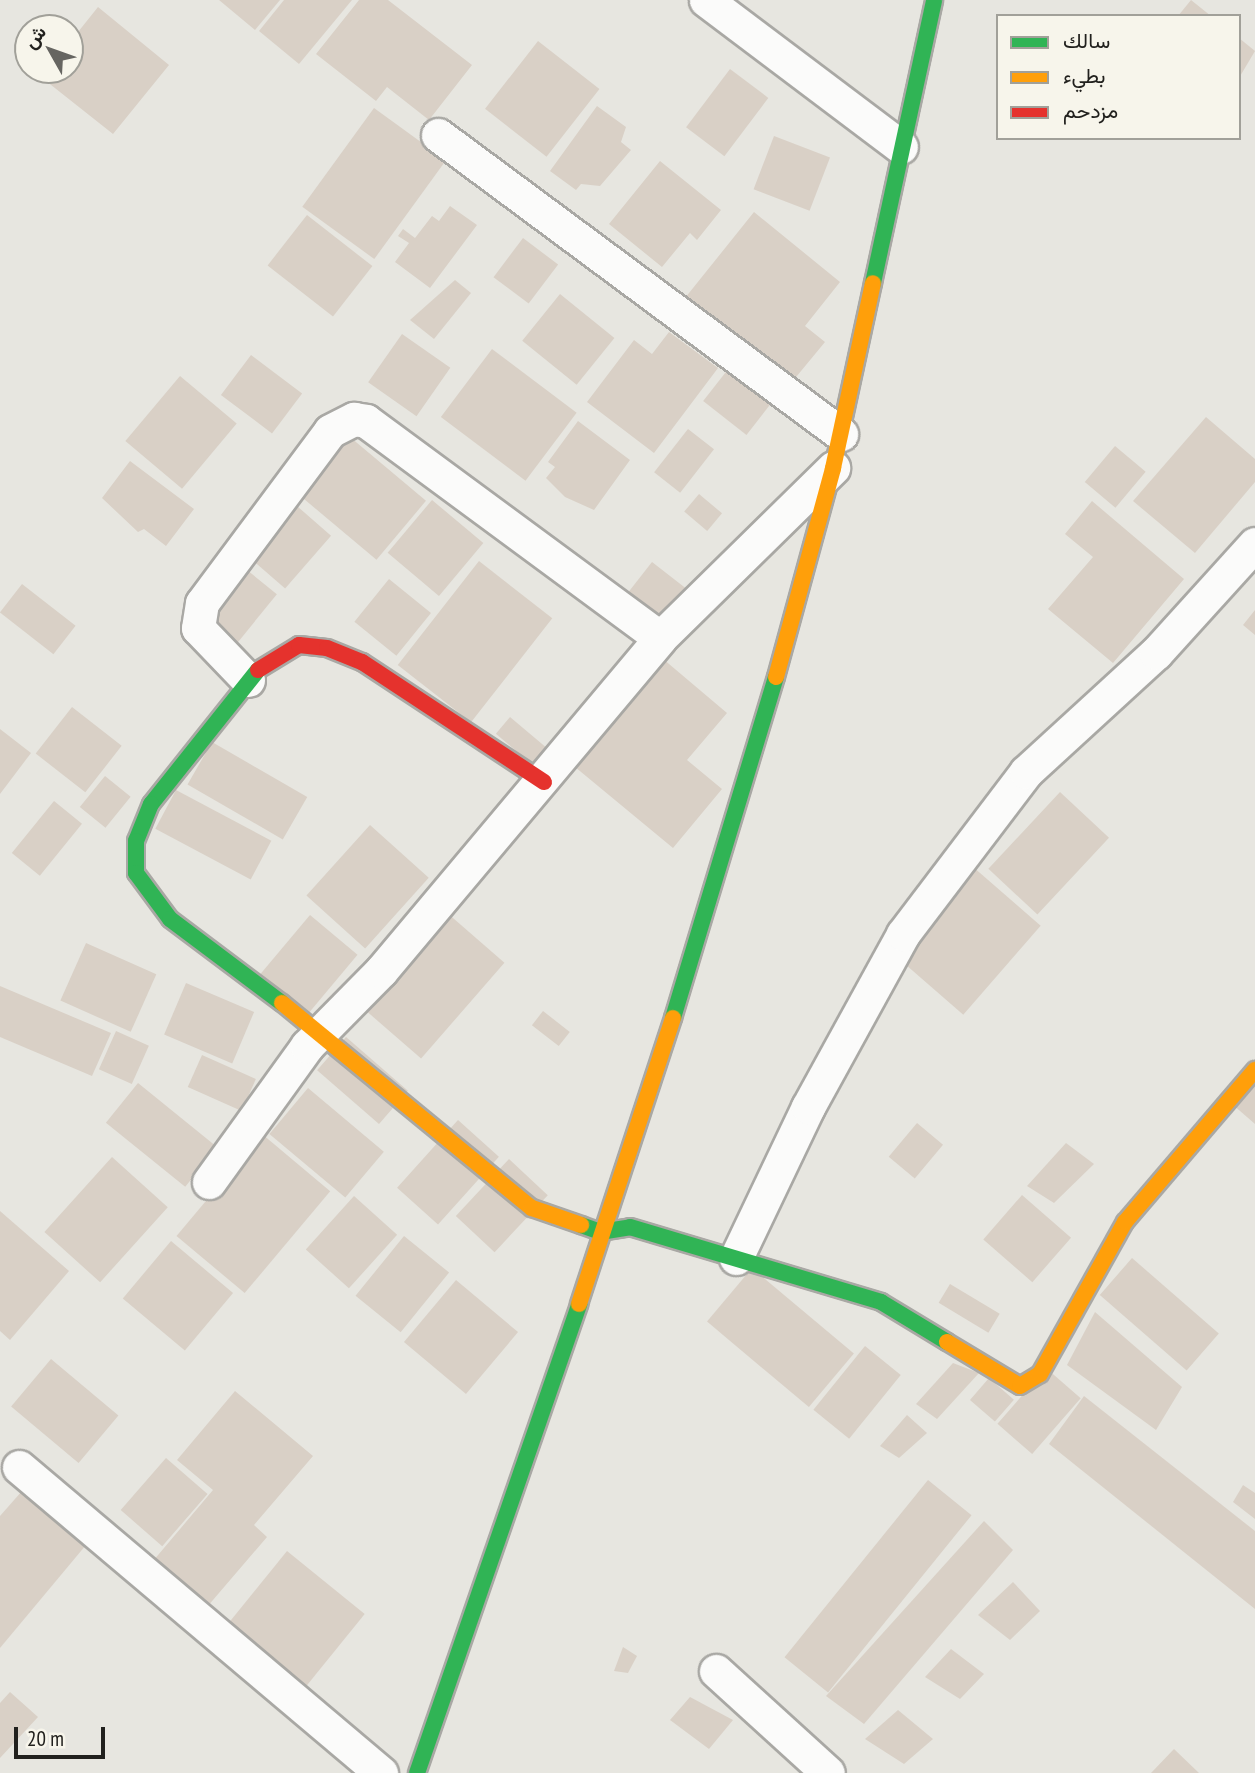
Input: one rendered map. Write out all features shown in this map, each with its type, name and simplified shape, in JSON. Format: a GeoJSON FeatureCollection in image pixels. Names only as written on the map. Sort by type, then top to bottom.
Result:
{"type":"FeatureCollection","features":[{"type":"Feature","properties":{"kind":"street"},"geometry":{"type":"LineString","coordinates":[[706,0],[901,147]]}},
{"type":"Feature","properties":{"kind":"street"},"geometry":{"type":"LineString","coordinates":[[417,1773],[484,1594],[600,1232],[702,936],[833,468],[934,0]]}},
{"type":"Feature","properties":{"kind":"street"},"geometry":{"type":"LineString","coordinates":[[438,135],[841,434]]}},
{"type":"Feature","properties":{"kind":"street"},"geometry":{"type":"LineString","coordinates":[[248,680],[198,628],[202,603],[330,431],[354,419],[366,421],[660,638]]}},
{"type":"Feature","properties":{"kind":"street"},"geometry":{"type":"LineString","coordinates":[[209,1182],[321,1032],[544,782],[660,638],[833,468]]}},
{"type":"Feature","properties":{"kind":"street"},"geometry":{"type":"LineString","coordinates":[[736,1258],[808,1107],[904,934],[1026,772],[1156,653],[1255,544]]}},
{"type":"Feature","properties":{"kind":"street"},"geometry":{"type":"LineString","coordinates":[[544,782],[362,662],[327,648],[299,645],[272,656],[248,680],[152,804],[136,841],[136,873],[170,919],[321,1032],[532,1208],[600,1232],[630,1227],[881,1302],[1010,1383],[1028,1383],[1054,1356],[1125,1222],[1255,1070]]}},
{"type":"Feature","properties":{"kind":"street"},"geometry":{"type":"LineString","coordinates":[[19,1467],[381,1773]]}},
{"type":"Feature","properties":{"kind":"street"},"geometry":{"type":"LineString","coordinates":[[716,1671],[828,1773]]}},
{"type":"Feature","properties":{"kind":"building"},"geometry":{"type":"Polygon","coordinates":[[[219,0],[280,0],[255,30],[219,0]]]}},
{"type":"Feature","properties":{"kind":"building"},"geometry":{"type":"Polygon","coordinates":[[[284,0],[352,0],[299,64],[259,31],[284,0]]]}},
{"type":"Feature","properties":{"kind":"building"},"geometry":{"type":"Polygon","coordinates":[[[359,0],[388,0],[472,65],[429,120],[387,87],[376,101],[316,54],[359,0]]]}},
{"type":"Feature","properties":{"kind":"building"},"geometry":{"type":"Polygon","coordinates":[[[1191,0],[1208,14],[1180,14],[1191,0]]]}},
{"type":"Feature","properties":{"kind":"building"},"geometry":{"type":"Polygon","coordinates":[[[98,7],[169,65],[113,134],[50,84],[84,84],[84,24],[98,7]]]}},
{"type":"Feature","properties":{"kind":"building"},"geometry":{"type":"Polygon","coordinates":[[[1241,40],[1255,51],[1241,75],[1241,40]]]}},
{"type":"Feature","properties":{"kind":"building"},"geometry":{"type":"Polygon","coordinates":[[[538,41],[599,89],[547,157],[485,109],[538,41]]]}},
{"type":"Feature","properties":{"kind":"building"},"geometry":{"type":"Polygon","coordinates":[[[730,69],[768,98],[724,156],[686,127],[730,69]]]}},
{"type":"Feature","properties":{"kind":"building"},"geometry":{"type":"Polygon","coordinates":[[[597,106],[626,127],[621,142],[631,150],[600,186],[581,184],[576,190],[550,171],[597,106]]]}},
{"type":"Feature","properties":{"kind":"building"},"geometry":{"type":"Polygon","coordinates":[[[374,108],[446,160],[374,259],[302,207],[374,108]]]}},
{"type":"Feature","properties":{"kind":"building"},"geometry":{"type":"Polygon","coordinates":[[[774,136],[830,158],[810,211],[754,189],[774,136]]]}},
{"type":"Feature","properties":{"kind":"building"},"geometry":{"type":"Polygon","coordinates":[[[660,161],[721,210],[697,240],[690,233],[662,267],[609,224],[660,161]]]}},
{"type":"Feature","properties":{"kind":"building"},"geometry":{"type":"Polygon","coordinates":[[[450,206],[477,225],[430,288],[395,262],[409,243],[398,236],[403,229],[415,238],[432,216],[439,221],[450,206]]]}},
{"type":"Feature","properties":{"kind":"building"},"geometry":{"type":"Polygon","coordinates":[[[754,212],[840,282],[805,326],[825,342],[787,388],[681,303],[754,212]]]}},
{"type":"Feature","properties":{"kind":"building"},"geometry":{"type":"Polygon","coordinates":[[[307,215],[372,266],[333,317],[268,265],[307,215]]]}},
{"type":"Feature","properties":{"kind":"building"},"geometry":{"type":"Polygon","coordinates":[[[523,238],[558,264],[529,304],[494,277],[523,238]]]}},
{"type":"Feature","properties":{"kind":"building"},"geometry":{"type":"Polygon","coordinates":[[[455,280],[471,293],[434,339],[410,320],[455,280]]]}},
{"type":"Feature","properties":{"kind":"building"},"geometry":{"type":"Polygon","coordinates":[[[560,294],[614,338],[577,385],[522,341],[560,294]]]}},
{"type":"Feature","properties":{"kind":"building"},"geometry":{"type":"Polygon","coordinates":[[[669,332],[718,368],[654,453],[587,402],[634,340],[652,354],[669,332]]]}},
{"type":"Feature","properties":{"kind":"building"},"geometry":{"type":"Polygon","coordinates":[[[402,334],[450,368],[416,416],[368,382],[402,334]]]}},
{"type":"Feature","properties":{"kind":"building"},"geometry":{"type":"Polygon","coordinates":[[[492,349],[577,413],[526,481],[441,417],[492,349]]]}},
{"type":"Feature","properties":{"kind":"building"},"geometry":{"type":"Polygon","coordinates":[[[251,355],[302,394],[272,433],[221,395],[251,355]]]}},
{"type":"Feature","properties":{"kind":"building"},"geometry":{"type":"Polygon","coordinates":[[[729,368],[772,402],[746,435],[703,401],[729,368]]]}},
{"type":"Feature","properties":{"kind":"building"},"geometry":{"type":"Polygon","coordinates":[[[180,376],[237,424],[182,489],[125,441],[180,376]]]}},
{"type":"Feature","properties":{"kind":"building"},"geometry":{"type":"Polygon","coordinates":[[[1206,417],[1255,459],[1255,482],[1195,553],[1133,501],[1206,417]]]}},
{"type":"Feature","properties":{"kind":"building"},"geometry":{"type":"Polygon","coordinates":[[[578,421],[630,460],[594,510],[565,497],[546,478],[555,467],[548,462],[578,421]]]}},
{"type":"Feature","properties":{"kind":"building"},"geometry":{"type":"Polygon","coordinates":[[[688,429],[714,449],[680,493],[654,472],[688,429]]]}},
{"type":"Feature","properties":{"kind":"building"},"geometry":{"type":"Polygon","coordinates":[[[344,432],[426,501],[376,560],[295,491],[344,432]]]}},
{"type":"Feature","properties":{"kind":"building"},"geometry":{"type":"Polygon","coordinates":[[[1115,446],[1146,472],[1115,508],[1085,482],[1115,446]]]}},
{"type":"Feature","properties":{"kind":"building"},"geometry":{"type":"Polygon","coordinates":[[[130,461],[194,509],[166,546],[144,529],[138,532],[102,498],[130,461]]]}},
{"type":"Feature","properties":{"kind":"building"},"geometry":{"type":"Polygon","coordinates":[[[282,493],[331,536],[285,588],[236,546],[282,493]]]}},
{"type":"Feature","properties":{"kind":"building"},"geometry":{"type":"Polygon","coordinates":[[[699,494],[722,513],[707,531],[684,512],[699,494]]]}},
{"type":"Feature","properties":{"kind":"building"},"geometry":{"type":"Polygon","coordinates":[[[432,500],[483,543],[439,596],[388,553],[432,500]]]}},
{"type":"Feature","properties":{"kind":"building"},"geometry":{"type":"Polygon","coordinates":[[[1092,501],[1184,579],[1113,663],[1048,609],[1093,557],[1065,534],[1092,501]]]}},
{"type":"Feature","properties":{"kind":"building"},"geometry":{"type":"Polygon","coordinates":[[[231,557],[277,594],[233,649],[187,611],[231,557]]]}},
{"type":"Feature","properties":{"kind":"building"},"geometry":{"type":"Polygon","coordinates":[[[479,561],[552,618],[471,722],[398,665],[479,561]]]}},
{"type":"Feature","properties":{"kind":"building"},"geometry":{"type":"Polygon","coordinates":[[[652,562],[685,588],[660,620],[627,594],[652,562]]]}},
{"type":"Feature","properties":{"kind":"building"},"geometry":{"type":"Polygon","coordinates":[[[389,579],[431,613],[396,656],[354,622],[389,579]]]}},
{"type":"Feature","properties":{"kind":"building"},"geometry":{"type":"Polygon","coordinates":[[[22,584],[76,626],[53,654],[0,612],[22,584]]]}},
{"type":"Feature","properties":{"kind":"building"},"geometry":{"type":"Polygon","coordinates":[[[1255,610],[1255,635],[1243,625],[1255,610]]]}},
{"type":"Feature","properties":{"kind":"building"},"geometry":{"type":"Polygon","coordinates":[[[643,642],[727,713],[687,760],[722,789],[673,848],[569,762],[643,642]]]}},
{"type":"Feature","properties":{"kind":"building"},"geometry":{"type":"Polygon","coordinates":[[[72,707],[122,746],[85,792],[36,753],[72,707]]]}},
{"type":"Feature","properties":{"kind":"building"},"geometry":{"type":"Polygon","coordinates":[[[510,717],[548,749],[534,766],[496,734],[510,717]]]}},
{"type":"Feature","properties":{"kind":"building"},"geometry":{"type":"Polygon","coordinates":[[[0,729],[31,753],[0,794],[0,729]]]}},
{"type":"Feature","properties":{"kind":"building"},"geometry":{"type":"Polygon","coordinates":[[[212,742],[307,797],[283,839],[188,784],[212,742]]]}},
{"type":"Feature","properties":{"kind":"building"},"geometry":{"type":"Polygon","coordinates":[[[105,776],[131,797],[105,828],[80,807],[105,776]]]}},
{"type":"Feature","properties":{"kind":"building"},"geometry":{"type":"Polygon","coordinates":[[[176,790],[271,841],[251,880],[155,829],[176,790]]]}},
{"type":"Feature","properties":{"kind":"building"},"geometry":{"type":"Polygon","coordinates":[[[1060,792],[1109,838],[1037,914],[988,869],[1060,792]]]}},
{"type":"Feature","properties":{"kind":"building"},"geometry":{"type":"Polygon","coordinates":[[[54,801],[82,824],[40,876],[12,853],[54,801]]]}},
{"type":"Feature","properties":{"kind":"building"},"geometry":{"type":"Polygon","coordinates":[[[370,825],[429,878],[365,948],[306,896],[370,825]]]}},
{"type":"Feature","properties":{"kind":"building"},"geometry":{"type":"Polygon","coordinates":[[[972,866],[1041,926],[963,1015],[895,955],[972,866]]]}},
{"type":"Feature","properties":{"kind":"building"},"geometry":{"type":"Polygon","coordinates":[[[438,905],[504,963],[421,1059],[355,1001],[438,905]]]}},
{"type":"Feature","properties":{"kind":"building"},"geometry":{"type":"Polygon","coordinates":[[[310,915],[357,955],[305,1017],[258,977],[310,915]]]}},
{"type":"Feature","properties":{"kind":"building"},"geometry":{"type":"Polygon","coordinates":[[[86,943],[156,974],[131,1032],[60,1001],[86,943]]]}},
{"type":"Feature","properties":{"kind":"building"},"geometry":{"type":"Polygon","coordinates":[[[186,983],[254,1012],[232,1063],[164,1035],[186,983]]]}},
{"type":"Feature","properties":{"kind":"building"},"geometry":{"type":"Polygon","coordinates":[[[0,986],[111,1033],[92,1076],[0,1037],[0,986]]]}},
{"type":"Feature","properties":{"kind":"building"},"geometry":{"type":"Polygon","coordinates":[[[543,1011],[570,1032],[559,1046],[532,1025],[543,1011]]]}},
{"type":"Feature","properties":{"kind":"building"},"geometry":{"type":"Polygon","coordinates":[[[116,1031],[149,1046],[132,1084],[99,1069],[116,1031]]]}},
{"type":"Feature","properties":{"kind":"building"},"geometry":{"type":"Polygon","coordinates":[[[346,1037],[408,1091],[379,1124],[317,1070],[346,1037]]]}},
{"type":"Feature","properties":{"kind":"building"},"geometry":{"type":"Polygon","coordinates":[[[202,1055],[256,1079],[242,1111],[188,1087],[202,1055]]]}},
{"type":"Feature","properties":{"kind":"building"},"geometry":{"type":"Polygon","coordinates":[[[1255,1076],[1255,1124],[1232,1104],[1255,1076]]]}},
{"type":"Feature","properties":{"kind":"building"},"geometry":{"type":"Polygon","coordinates":[[[138,1083],[217,1147],[185,1187],[106,1123],[138,1083]]]}},
{"type":"Feature","properties":{"kind":"building"},"geometry":{"type":"Polygon","coordinates":[[[308,1088],[384,1152],[345,1198],[269,1134],[308,1088]]]}},
{"type":"Feature","properties":{"kind":"building"},"geometry":{"type":"Polygon","coordinates":[[[458,1120],[499,1157],[438,1224],[397,1188],[458,1120]]]}},
{"type":"Feature","properties":{"kind":"building"},"geometry":{"type":"Polygon","coordinates":[[[917,1123],[943,1145],[915,1179],[889,1157],[917,1123]]]}},
{"type":"Feature","properties":{"kind":"building"},"geometry":{"type":"Polygon","coordinates":[[[262,1134],[330,1191],[245,1293],[177,1236],[262,1134]]]}},
{"type":"Feature","properties":{"kind":"building"},"geometry":{"type":"Polygon","coordinates":[[[1066,1143],[1094,1164],[1054,1203],[1027,1186],[1066,1143]]]}},
{"type":"Feature","properties":{"kind":"building"},"geometry":{"type":"Polygon","coordinates":[[[112,1157],[168,1207],[100,1282],[44,1232],[112,1157]]]}},
{"type":"Feature","properties":{"kind":"building"},"geometry":{"type":"Polygon","coordinates":[[[509,1159],[548,1195],[495,1252],[456,1216],[509,1159]]]}},
{"type":"Feature","properties":{"kind":"building"},"geometry":{"type":"Polygon","coordinates":[[[1022,1195],[1071,1238],[1032,1282],[983,1240],[1022,1195]]]}},
{"type":"Feature","properties":{"kind":"building"},"geometry":{"type":"Polygon","coordinates":[[[354,1196],[397,1235],[349,1288],[306,1250],[354,1196]]]}},
{"type":"Feature","properties":{"kind":"building"},"geometry":{"type":"Polygon","coordinates":[[[0,1211],[69,1271],[10,1340],[0,1331],[0,1211]]]}},
{"type":"Feature","properties":{"kind":"building"},"geometry":{"type":"Polygon","coordinates":[[[404,1236],[449,1273],[401,1332],[356,1296],[404,1236]]]}},
{"type":"Feature","properties":{"kind":"building"},"geometry":{"type":"Polygon","coordinates":[[[171,1241],[233,1293],[185,1351],[123,1298],[171,1241]]]}},
{"type":"Feature","properties":{"kind":"building"},"geometry":{"type":"Polygon","coordinates":[[[1132,1258],[1219,1333],[1187,1370],[1100,1295],[1132,1258]]]}},
{"type":"Feature","properties":{"kind":"building"},"geometry":{"type":"Polygon","coordinates":[[[752,1268],[854,1353],[809,1407],[707,1322],[752,1268]]]}},
{"type":"Feature","properties":{"kind":"building"},"geometry":{"type":"Polygon","coordinates":[[[456,1280],[518,1332],[466,1394],[404,1342],[456,1280]]]}},
{"type":"Feature","properties":{"kind":"building"},"geometry":{"type":"Polygon","coordinates":[[[950,1284],[1000,1314],[988,1333],[939,1303],[950,1284]]]}},
{"type":"Feature","properties":{"kind":"building"},"geometry":{"type":"Polygon","coordinates":[[[1095,1312],[1182,1387],[1156,1430],[1067,1365],[1095,1312]]]}},
{"type":"Feature","properties":{"kind":"building"},"geometry":{"type":"Polygon","coordinates":[[[865,1346],[901,1375],[849,1439],[813,1410],[865,1346]]]}},
{"type":"Feature","properties":{"kind":"building"},"geometry":{"type":"Polygon","coordinates":[[[51,1359],[118,1416],[79,1463],[11,1406],[51,1359]]]}},
{"type":"Feature","properties":{"kind":"building"},"geometry":{"type":"Polygon","coordinates":[[[953,1363],[979,1373],[937,1419],[916,1404],[953,1363]]]}},
{"type":"Feature","properties":{"kind":"building"},"geometry":{"type":"Polygon","coordinates":[[[1046,1368],[1081,1398],[1032,1454],[997,1424],[1046,1368]]]}},
{"type":"Feature","properties":{"kind":"building"},"geometry":{"type":"Polygon","coordinates":[[[989,1378],[1014,1400],[995,1422],[970,1400],[989,1378]]]}},
{"type":"Feature","properties":{"kind":"building"},"geometry":{"type":"Polygon","coordinates":[[[235,1391],[313,1456],[254,1525],[267,1537],[207,1607],[153,1561],[213,1490],[177,1460],[235,1391]]]}},
{"type":"Feature","properties":{"kind":"building"},"geometry":{"type":"Polygon","coordinates":[[[1084,1396],[1255,1531],[1255,1609],[1049,1444],[1084,1396]]]}},
{"type":"Feature","properties":{"kind":"building"},"geometry":{"type":"Polygon","coordinates":[[[907,1415],[927,1433],[899,1458],[880,1446],[907,1415]]]}},
{"type":"Feature","properties":{"kind":"building"},"geometry":{"type":"Polygon","coordinates":[[[166,1458],[208,1494],[162,1546],[121,1510],[166,1458]]]}},
{"type":"Feature","properties":{"kind":"building"},"geometry":{"type":"Polygon","coordinates":[[[928,1480],[972,1515],[828,1692],[785,1657],[928,1480]]]}},
{"type":"Feature","properties":{"kind":"building"},"geometry":{"type":"Polygon","coordinates":[[[1243,1485],[1255,1493],[1255,1519],[1233,1502],[1243,1485]]]}},
{"type":"Feature","properties":{"kind":"building"},"geometry":{"type":"Polygon","coordinates":[[[22,1491],[86,1545],[0,1648],[0,1516],[22,1491]]]}},
{"type":"Feature","properties":{"kind":"building"},"geometry":{"type":"Polygon","coordinates":[[[984,1521],[1013,1550],[864,1724],[826,1696],[984,1521]]]}},
{"type":"Feature","properties":{"kind":"building"},"geometry":{"type":"Polygon","coordinates":[[[287,1551],[365,1614],[300,1694],[222,1631],[287,1551]]]}},
{"type":"Feature","properties":{"kind":"building"},"geometry":{"type":"Polygon","coordinates":[[[1013,1582],[1040,1611],[1010,1640],[978,1615],[1013,1582]]]}},
{"type":"Feature","properties":{"kind":"building"},"geometry":{"type":"Polygon","coordinates":[[[623,1647],[637,1656],[628,1673],[614,1671],[623,1647]]]}},
{"type":"Feature","properties":{"kind":"building"},"geometry":{"type":"Polygon","coordinates":[[[951,1649],[984,1674],[960,1699],[925,1677],[951,1649]]]}},
{"type":"Feature","properties":{"kind":"building"},"geometry":{"type":"Polygon","coordinates":[[[10,1692],[38,1717],[0,1758],[0,1703],[10,1692]]]}},
{"type":"Feature","properties":{"kind":"building"},"geometry":{"type":"Polygon","coordinates":[[[690,1697],[733,1720],[709,1749],[670,1720],[690,1697]]]}},
{"type":"Feature","properties":{"kind":"building"},"geometry":{"type":"Polygon","coordinates":[[[898,1710],[933,1739],[904,1764],[865,1739],[898,1710]]]}},
{"type":"Feature","properties":{"kind":"building"},"geometry":{"type":"Polygon","coordinates":[[[1174,1749],[1199,1773],[1151,1773],[1174,1749]]]}},
{"type":"Feature","properties":{"kind":"traffic: fast"},"geometry":{"type":"LineString","coordinates":[[873,283],[934,0]]}},
{"type":"Feature","properties":{"kind":"traffic: fast"},"geometry":{"type":"LineString","coordinates":[[258,670],[151,804],[136,841],[136,873],[170,919],[282,1003]]}},
{"type":"Feature","properties":{"kind":"traffic: fast"},"geometry":{"type":"LineString","coordinates":[[673,1018],[776,677]]}},
{"type":"Feature","properties":{"kind":"traffic: fast"},"geometry":{"type":"LineString","coordinates":[[581,1225],[600,1232],[630,1227],[881,1302],[947,1342]]}},
{"type":"Feature","properties":{"kind":"traffic: fast"},"geometry":{"type":"LineString","coordinates":[[417,1773],[579,1304]]}},
{"type":"Feature","properties":{"kind":"traffic: slow"},"geometry":{"type":"LineString","coordinates":[[776,677],[833,468],[873,283]]}},
{"type":"Feature","properties":{"kind":"traffic: slow"},"geometry":{"type":"LineString","coordinates":[[282,1003],[532,1208],[581,1225]]}},
{"type":"Feature","properties":{"kind":"traffic: slow"},"geometry":{"type":"LineString","coordinates":[[579,1304],[673,1018]]}},
{"type":"Feature","properties":{"kind":"traffic: slow"},"geometry":{"type":"LineString","coordinates":[[947,1342],[1020,1386],[1040,1374],[1125,1222],[1255,1070]]}},
{"type":"Feature","properties":{"kind":"traffic: jam"},"geometry":{"type":"LineString","coordinates":[[258,670],[299,645],[327,648],[362,662],[544,782]]}}]}
